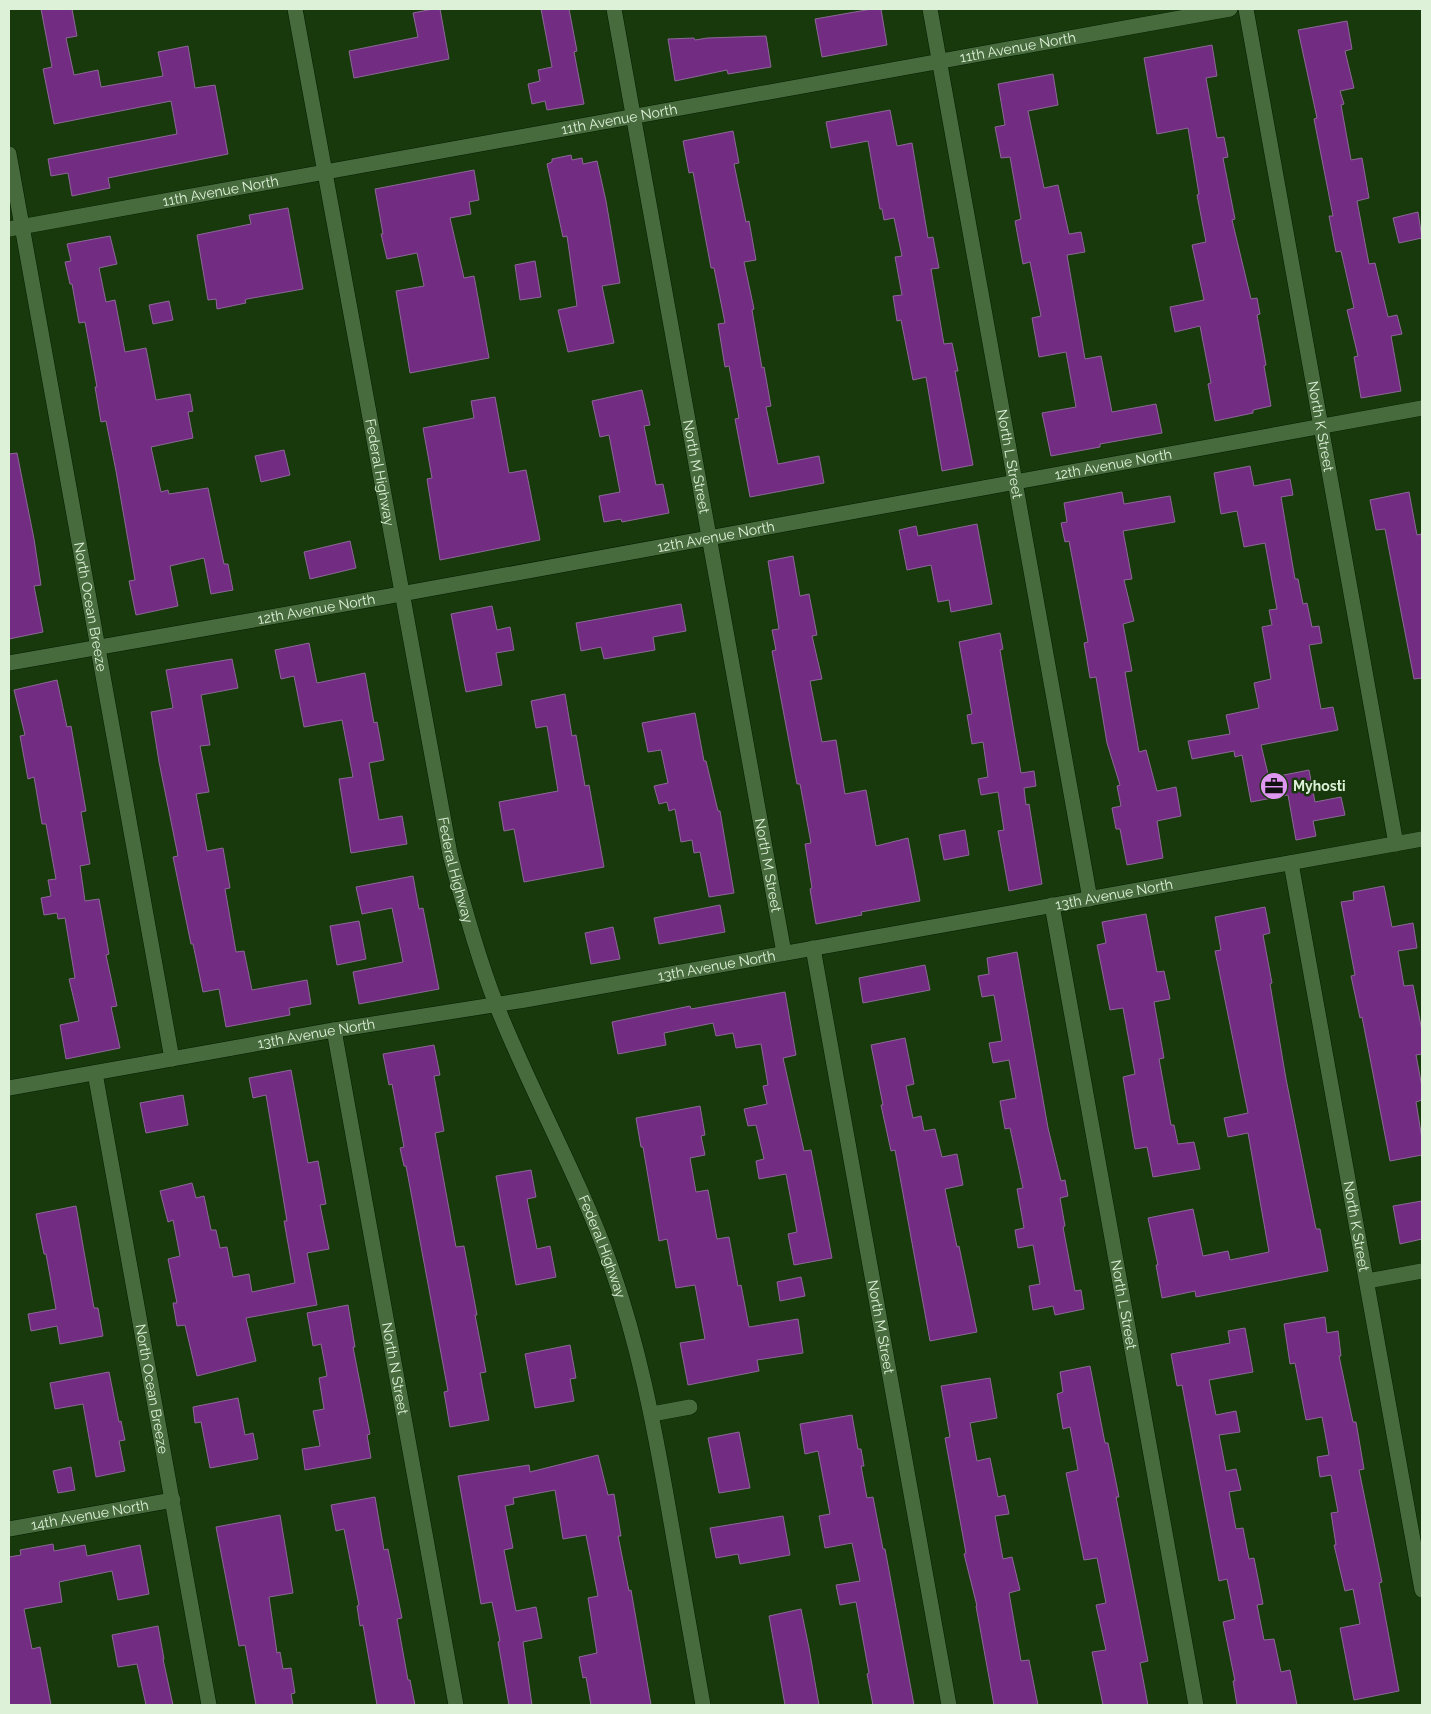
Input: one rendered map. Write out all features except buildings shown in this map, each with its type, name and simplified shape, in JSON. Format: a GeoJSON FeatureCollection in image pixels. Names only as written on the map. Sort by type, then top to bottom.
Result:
{"type":"FeatureCollection","features":[{"type":"Feature","properties":{"kind":"street","name":"Federal Highway"},"geometry":{"type":"LineString","coordinates":[[295,9],[450,854],[463,904],[497,1005],[587,1206],[608,1259],[640,1363],[652,1414],[703,1705]]}},
{"type":"Feature","properties":{"kind":"street","name":"North M Street"},"geometry":{"type":"LineString","coordinates":[[614,9],[784,953]]}},
{"type":"Feature","properties":{"kind":"street","name":"North L Street"},"geometry":{"type":"LineString","coordinates":[[930,9],[1090,899]]}},
{"type":"Feature","properties":{"kind":"street","name":"11th Avenue North"},"geometry":{"type":"LineString","coordinates":[[15,227],[1230,9]]}},
{"type":"Feature","properties":{"kind":"street","name":"North K Street"},"geometry":{"type":"LineString","coordinates":[[1246,9],[1396,844]]}},
{"type":"Feature","properties":{"kind":"street","name":"North Ocean Breeze"},"geometry":{"type":"LineString","coordinates":[[9,154],[15,227],[97,647],[172,1059]]}},
{"type":"Feature","properties":{"kind":"street","name":"12th Avenue North"},"geometry":{"type":"LineString","coordinates":[[9,663],[1422,408]]}},
{"type":"Feature","properties":{"kind":"street","name":"13th Avenue North"},"geometry":{"type":"LineString","coordinates":[[9,1088],[334,1030],[497,1005],[1422,839]]}},
{"type":"Feature","properties":{"kind":"street","name":"North K Street"},"geometry":{"type":"LineString","coordinates":[[1291,863],[1422,1590]]}},
{"type":"Feature","properties":{"kind":"street","name":"North L Street"},"geometry":{"type":"LineString","coordinates":[[1052,905],[1196,1705]]}},
{"type":"Feature","properties":{"kind":"street","name":"North M Street"},"geometry":{"type":"LineString","coordinates":[[813,948],[949,1705]]}},
{"type":"Feature","properties":{"kind":"street","name":"North N Street"},"geometry":{"type":"LineString","coordinates":[[334,1030],[456,1705]]}},
{"type":"Feature","properties":{"kind":"street","name":"North Ocean Breeze"},"geometry":{"type":"LineString","coordinates":[[95,1073],[209,1705]]}},
{"type":"Feature","properties":{"kind":"street"},"geometry":{"type":"LineString","coordinates":[[1366,1281],[1422,1271]]}},
{"type":"Feature","properties":{"kind":"street"},"geometry":{"type":"LineString","coordinates":[[652,1414],[690,1407]]}},
{"type":"Feature","properties":{"kind":"street","name":"14th Avenue North"},"geometry":{"type":"LineString","coordinates":[[9,1529],[173,1500]]}},
{"type":"Feature","properties":{"kind":"place","name":"Myhosti"},"geometry":{"type":"Point","coordinates":[1274,786]}}]}
